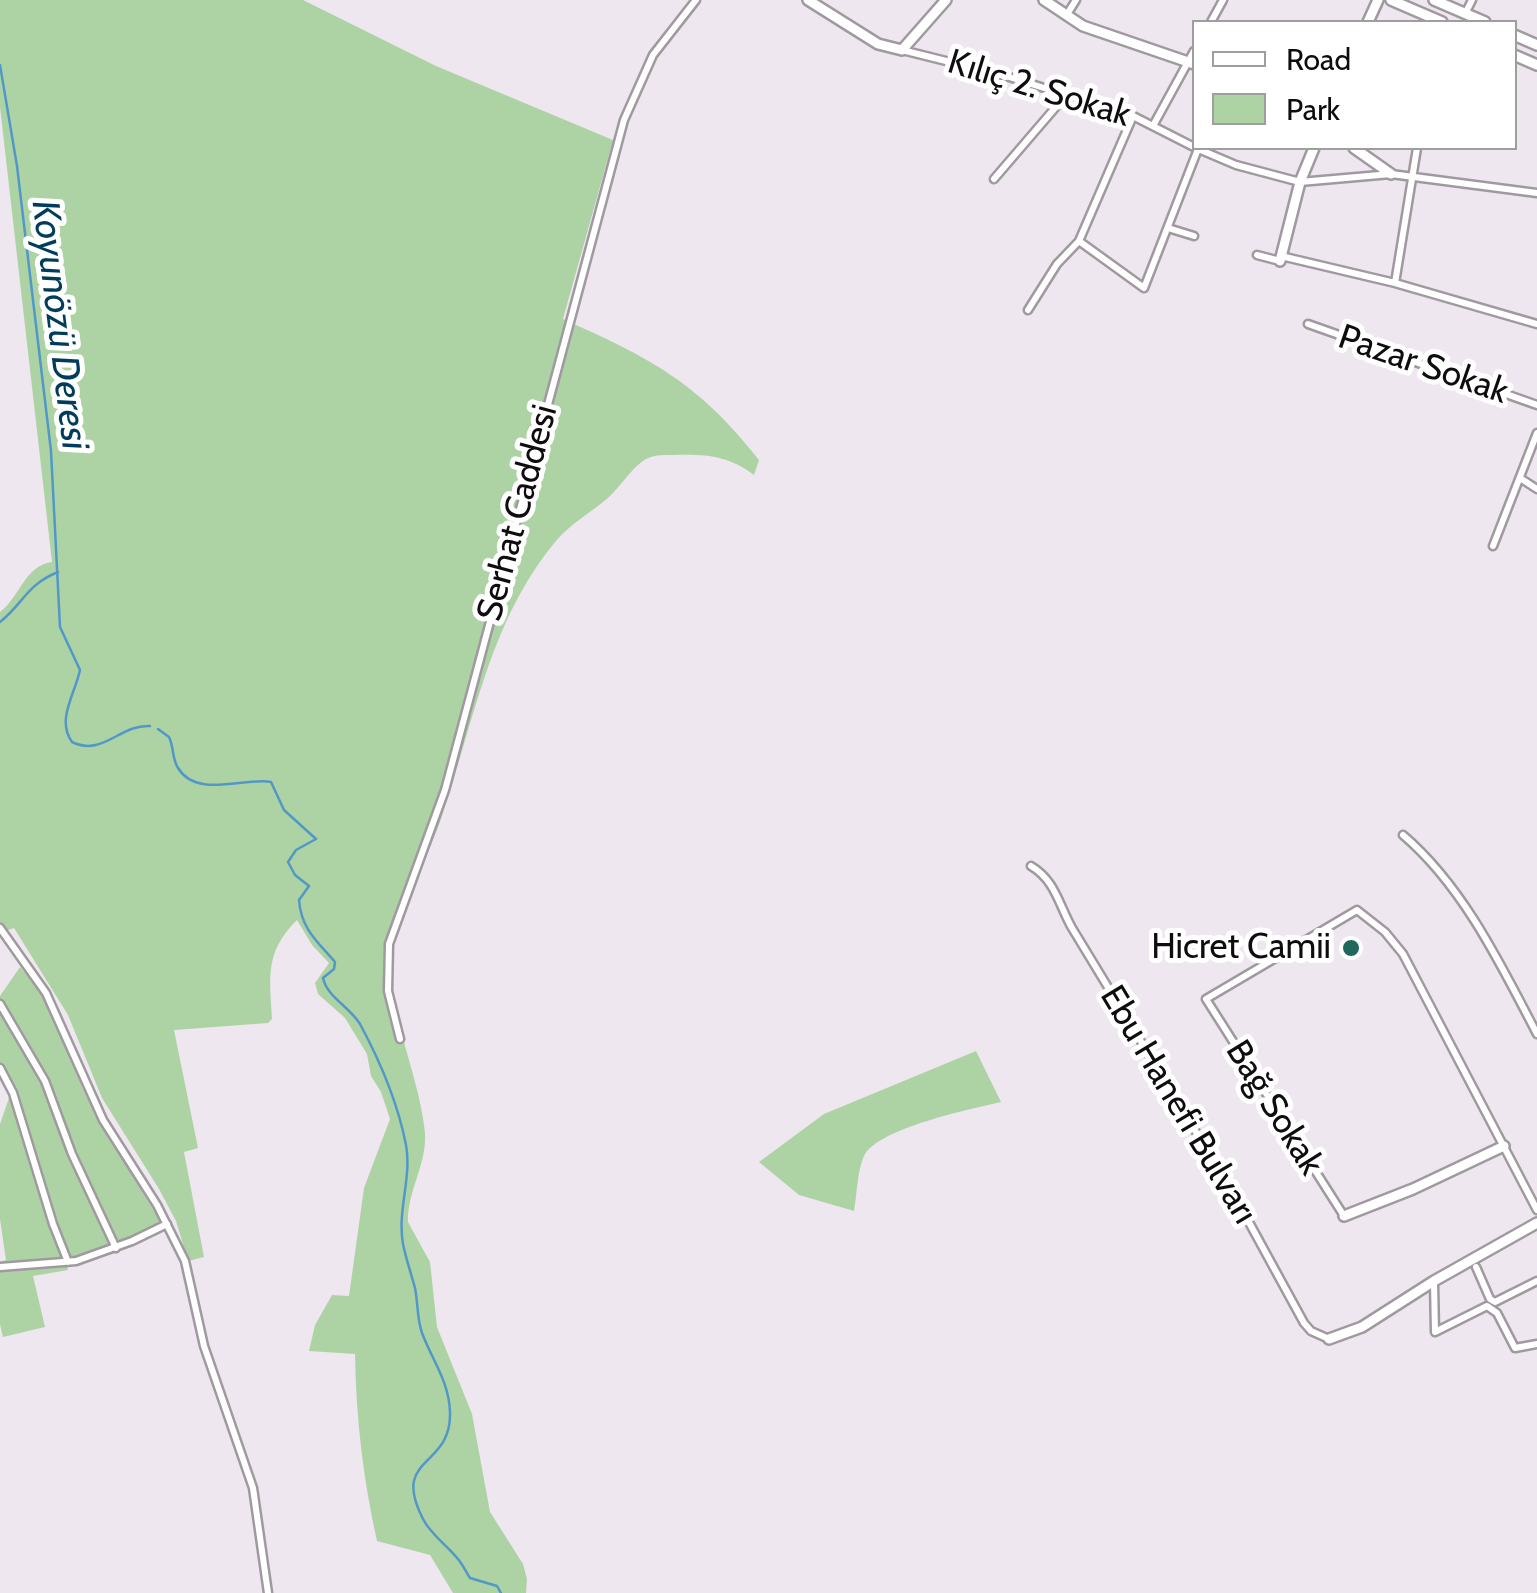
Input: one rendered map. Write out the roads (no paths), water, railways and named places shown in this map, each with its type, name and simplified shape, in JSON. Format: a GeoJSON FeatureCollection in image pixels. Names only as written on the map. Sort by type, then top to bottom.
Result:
{"type":"FeatureCollection","features":[{"type":"Feature","properties":{"kind":"street","name":"Serhat Caddesi"},"geometry":{"type":"LineString","coordinates":[[400,1039],[386,978],[393,929],[422,861],[445,790],[624,120],[652,55],[696,0]]}},
{"type":"Feature","properties":{"kind":"street","name":"Kılıç 2. Sokak"},"geometry":{"type":"LineString","coordinates":[[808,0],[878,44],[1067,94],[1154,124],[1192,146]]}},
{"type":"Feature","properties":{"kind":"street"},"geometry":{"type":"LineString","coordinates":[[902,50],[946,0]]}},
{"type":"Feature","properties":{"kind":"street"},"geometry":{"type":"LineString","coordinates":[[1044,0],[1084,26],[1192,63],[1154,124]]}},
{"type":"Feature","properties":{"kind":"street"},"geometry":{"type":"LineString","coordinates":[[1066,16],[1076,0]]}},
{"type":"Feature","properties":{"kind":"street"},"geometry":{"type":"LineString","coordinates":[[1391,0],[1437,20]]}},
{"type":"Feature","properties":{"kind":"street"},"geometry":{"type":"LineString","coordinates":[[1434,0],[1480,20]]}},
{"type":"Feature","properties":{"kind":"street"},"geometry":{"type":"LineString","coordinates":[[1465,14],[1472,0]]}},
{"type":"Feature","properties":{"kind":"street"},"geometry":{"type":"LineString","coordinates":[[994,179],[1067,94]]}},
{"type":"Feature","properties":{"kind":"street"},"geometry":{"type":"LineString","coordinates":[[1028,310],[1057,264],[1079,241],[1133,116]]}},
{"type":"Feature","properties":{"kind":"street"},"geometry":{"type":"LineString","coordinates":[[1079,241],[1144,288],[1195,150]]}},
{"type":"Feature","properties":{"kind":"street","name":"Kılıç 2. Sokak"},"geometry":{"type":"LineString","coordinates":[[1201,150],[1236,165],[1300,182],[1390,174],[1537,192]]}},
{"type":"Feature","properties":{"kind":"street"},"geometry":{"type":"LineString","coordinates":[[1280,259],[1300,182],[1313,150]]}},
{"type":"Feature","properties":{"kind":"street"},"geometry":{"type":"LineString","coordinates":[[1357,150],[1390,174]]}},
{"type":"Feature","properties":{"kind":"street"},"geometry":{"type":"LineString","coordinates":[[1394,283],[1416,150]]}},
{"type":"Feature","properties":{"kind":"street"},"geometry":{"type":"LineString","coordinates":[[1168,228],[1194,236]]}},
{"type":"Feature","properties":{"kind":"street"},"geometry":{"type":"LineString","coordinates":[[1257,255],[1394,283],[1537,324]]}},
{"type":"Feature","properties":{"kind":"street","name":"Pazar Sokak"},"geometry":{"type":"LineString","coordinates":[[1308,324],[1537,405]]}},
{"type":"Feature","properties":{"kind":"street"},"geometry":{"type":"LineString","coordinates":[[1493,546],[1537,433]]}},
{"type":"Feature","properties":{"kind":"street"},"geometry":{"type":"LineString","coordinates":[[1520,478],[1537,489]]}},
{"type":"Feature","properties":{"kind":"street"},"geometry":{"type":"LineString","coordinates":[[1402,835],[1439,872],[1473,922],[1537,1034]]}},
{"type":"Feature","properties":{"kind":"street","name":"Ebu Hanefi Bulvarı"},"geometry":{"type":"LineString","coordinates":[[1030,866],[1053,887],[1072,928],[1233,1193],[1304,1322],[1329,1339]]}},
{"type":"Feature","properties":{"kind":"street","name":"Bağ Sokak"},"geometry":{"type":"LineString","coordinates":[[1344,1216],[1206,999],[1357,910],[1385,932],[1403,954],[1504,1146]]}},
{"type":"Feature","properties":{"kind":"street"},"geometry":{"type":"LineString","coordinates":[[0,928],[46,993],[104,1120],[167,1224],[190,1275],[204,1346],[253,1488],[268,1593]]}},
{"type":"Feature","properties":{"kind":"street"},"geometry":{"type":"LineString","coordinates":[[0,1004],[39,1068],[72,1154],[116,1248]]}},
{"type":"Feature","properties":{"kind":"street"},"geometry":{"type":"LineString","coordinates":[[0,1068],[13,1093],[68,1262]]}},
{"type":"Feature","properties":{"kind":"street"},"geometry":{"type":"LineString","coordinates":[[1344,1216],[1504,1146],[1537,1210]]}},
{"type":"Feature","properties":{"kind":"street"},"geometry":{"type":"LineString","coordinates":[[1329,1339],[1362,1327],[1537,1223]]}},
{"type":"Feature","properties":{"kind":"street"},"geometry":{"type":"LineString","coordinates":[[0,1267],[68,1262],[116,1248],[167,1224]]}},
{"type":"Feature","properties":{"kind":"street"},"geometry":{"type":"LineString","coordinates":[[1476,1267],[1509,1342],[1518,1349],[1537,1344]]}},
{"type":"Feature","properties":{"kind":"street"},"geometry":{"type":"LineString","coordinates":[[1434,1282],[1434,1332],[1537,1281]]}},
{"type":"Feature","properties":{"kind":"waterway","name":"Koyunözü Deresi"},"geometry":{"type":"LineString","coordinates":[[0,65],[17,166],[51,451],[60,627],[80,670],[66,716],[68,734],[72,742],[93,746],[150,726]]}},
{"type":"Feature","properties":{"kind":"waterway"},"geometry":{"type":"LineString","coordinates":[[0,622],[32,589],[58,572]]}},
{"type":"Feature","properties":{"kind":"waterway","name":"Koyunözü Deresi"},"geometry":{"type":"LineString","coordinates":[[158,729],[169,737],[176,764],[186,777],[209,785],[271,782],[284,810],[316,839],[296,850],[288,862],[295,875],[309,886],[299,900],[307,927],[335,962],[334,969],[323,978],[325,985],[360,1024],[398,1114],[407,1157],[403,1244],[415,1288],[420,1328],[449,1401],[448,1430],[442,1444],[418,1472],[415,1498],[426,1525],[470,1578],[497,1586],[501,1593]]}},
{"type":"Feature","properties":{"kind":"place","name":"Hicret Camii"},"geometry":{"type":"Point","coordinates":[1351,948]}}]}
